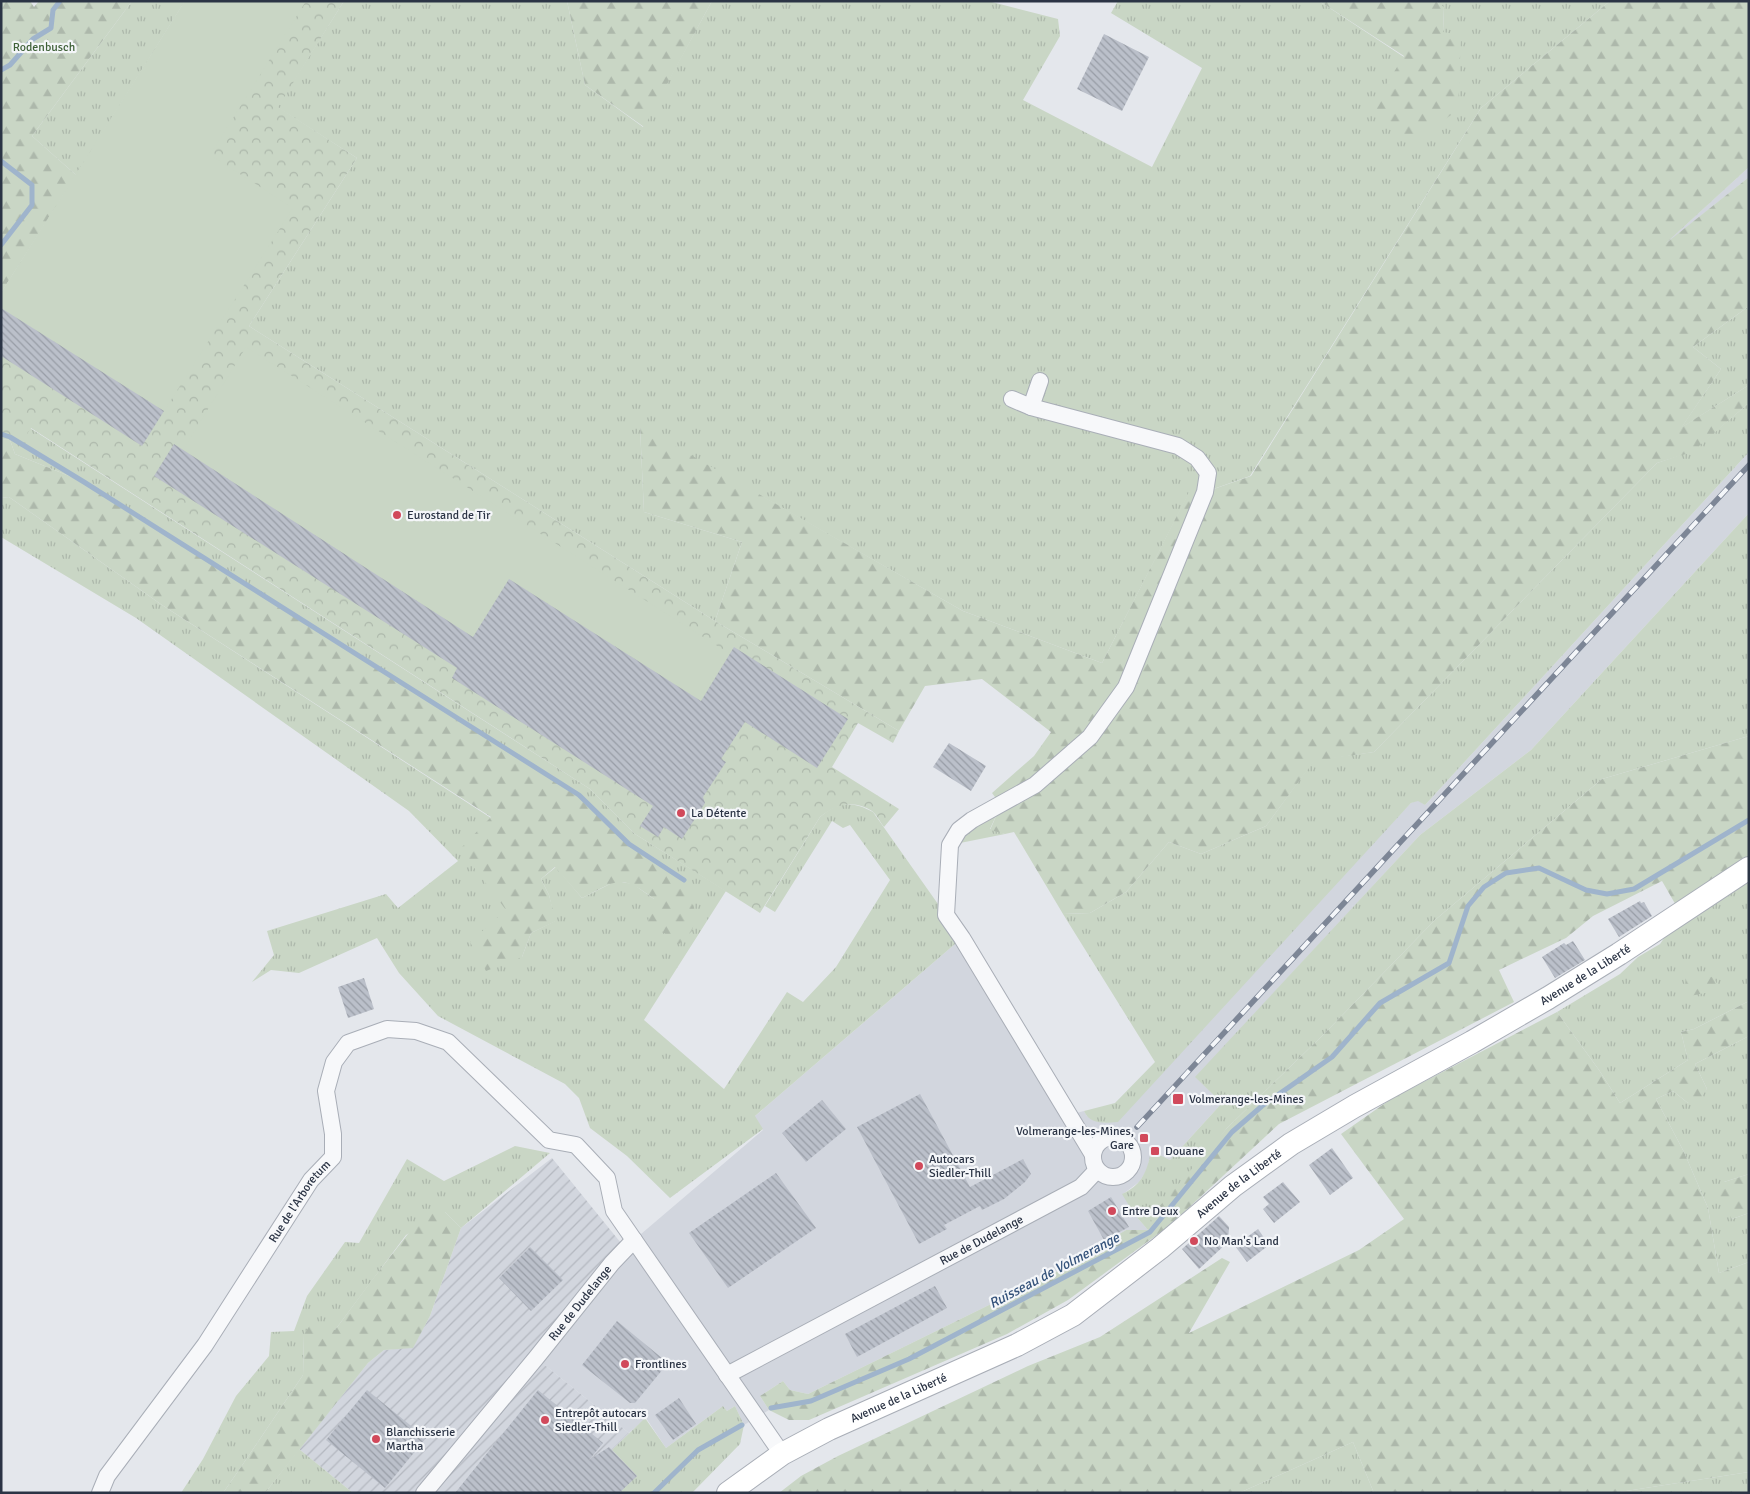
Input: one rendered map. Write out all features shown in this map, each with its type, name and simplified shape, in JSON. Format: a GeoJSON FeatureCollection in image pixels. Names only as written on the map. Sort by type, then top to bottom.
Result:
{"type":"FeatureCollection","features":[{"type":"Feature","properties":{"kind":"main road","name":"Avenue de la Liberté"},"geometry":{"type":"LineString","coordinates":[[728,1493],[782,1454],[829,1429],[1017,1345],[1073,1315],[1160,1248],[1233,1186],[1292,1144],[1355,1106],[1548,998],[1658,929],[1749,868]]}},
{"type":"Feature","properties":{"kind":"street"},"geometry":{"type":"LineString","coordinates":[[1031,407],[1040,381]]}},
{"type":"Feature","properties":{"kind":"street"},"geometry":{"type":"LineString","coordinates":[[1012,399],[1031,407],[1178,446],[1197,458],[1208,473],[1205,492],[1126,686],[1090,737],[1036,784],[972,820],[960,830],[950,845],[946,915],[962,938],[1092,1153]]}},
{"type":"Feature","properties":{"kind":"street","name":"Rue de l'Arboretum"},"geometry":{"type":"LineString","coordinates":[[100,1493],[108,1476],[205,1345],[311,1180],[333,1156],[333,1134],[326,1091],[334,1062],[348,1043],[387,1029],[416,1031],[448,1042],[549,1140],[576,1145],[608,1178],[614,1211],[634,1240]]}},
{"type":"Feature","properties":{"kind":"street"},"geometry":{"type":"LineString","coordinates":[[1114,1136],[1126,1142],[1133,1154],[1131,1167],[1120,1176],[1107,1176],[1097,1170],[1092,1159],[1092,1153],[1102,1139],[1114,1136]]}},
{"type":"Feature","properties":{"kind":"street","name":"Rue de Dudelange"},"geometry":{"type":"LineString","coordinates":[[727,1375],[1081,1187],[1097,1170]]}},
{"type":"Feature","properties":{"kind":"street"},"geometry":{"type":"LineString","coordinates":[[634,1240],[782,1454]]}},
{"type":"Feature","properties":{"kind":"street","name":"Rue de Dudelange"},"geometry":{"type":"LineString","coordinates":[[424,1493],[612,1263],[634,1240]]}},
{"type":"Feature","properties":{"kind":"shaded area"},"geometry":{"type":"Polygon","coordinates":[[[1749,167],[1749,177],[1656,252],[1749,167]]]}},
{"type":"Feature","properties":{"kind":"shaded area"},"geometry":{"type":"Polygon","coordinates":[[[1749,452],[1749,513],[1531,750],[1420,835],[1196,1077],[1222,1103],[1170,1160],[1158,1154],[1150,1156],[1147,1170],[1139,1182],[1123,1194],[1134,1214],[1148,1230],[1126,1230],[1058,1271],[808,1394],[790,1390],[783,1381],[760,1396],[769,1410],[744,1425],[735,1406],[727,1411],[723,1406],[666,1448],[646,1418],[629,1433],[536,1358],[634,1240],[763,1130],[754,1117],[962,938],[1069,1115],[1084,1111],[1087,1116],[1105,1123],[1411,803],[1418,800],[1425,805],[1749,452]]]}},
{"type":"Feature","properties":{"kind":"shaded area"},"geometry":{"type":"Polygon","coordinates":[[[552,1158],[625,1248],[536,1358],[629,1433],[612,1450],[637,1477],[619,1493],[353,1493],[299,1449],[368,1363],[384,1350],[413,1347],[430,1316],[461,1228],[552,1158]]]}},
{"type":"Feature","properties":{"kind":"green space","name":"Rodenbusch"},"geometry":{"type":"Polygon","coordinates":[[[1,1],[30,1],[34,7],[39,1],[132,1],[32,136],[76,175],[1,293],[1,1]]]}},
{"type":"Feature","properties":{"kind":"green space"},"geometry":{"type":"Polygon","coordinates":[[[132,1],[185,1],[76,175],[32,136],[132,1]]]}},
{"type":"Feature","properties":{"kind":"green space"},"geometry":{"type":"Polygon","coordinates":[[[185,1],[344,1],[278,107],[357,158],[249,326],[715,621],[899,731],[893,743],[858,723],[832,767],[899,809],[884,827],[872,811],[859,805],[839,806],[820,817],[760,913],[635,834],[590,789],[31,428],[21,443],[1,432],[1,293],[185,1]]]}},
{"type":"Feature","properties":{"kind":"green space"},"geometry":{"type":"Polygon","coordinates":[[[185,1],[306,1],[210,155],[293,208],[164,411],[1,308],[1,293],[185,1]]]}},
{"type":"Feature","properties":{"kind":"green space"},"geometry":{"type":"Polygon","coordinates":[[[344,1],[567,1],[585,85],[643,127],[712,1],[988,1],[1058,19],[1060,36],[1023,100],[1152,167],[1202,68],[1111,13],[1118,1],[1319,1],[1404,57],[1443,32],[1444,8],[1435,1],[1610,1],[1481,108],[1250,476],[1205,492],[1190,491],[1102,663],[963,611],[640,427],[644,512],[742,542],[715,621],[249,326],[357,158],[277,107],[344,1]]]}},
{"type":"Feature","properties":{"kind":"green space"},"geometry":{"type":"Polygon","coordinates":[[[567,1],[712,1],[644,127],[585,85],[567,1]]]}},
{"type":"Feature","properties":{"kind":"green space"},"geometry":{"type":"Polygon","coordinates":[[[1319,1],[1435,1],[1444,7],[1443,32],[1461,35],[1458,110],[1411,144],[1372,107],[1404,56],[1319,1]]]}},
{"type":"Feature","properties":{"kind":"green space"},"geometry":{"type":"Polygon","coordinates":[[[1610,1],[1749,1],[1749,167],[1665,244],[1749,177],[1749,306],[1693,347],[1721,369],[1682,427],[1749,385],[1749,403],[1692,452],[1657,463],[1374,752],[1314,761],[1266,826],[1201,854],[1169,842],[1126,892],[1090,913],[1063,914],[1014,832],[1005,834],[990,830],[1001,805],[992,793],[1034,756],[1051,732],[982,679],[925,686],[899,731],[715,621],[742,542],[644,512],[640,426],[963,611],[1102,663],[1190,490],[1205,492],[1251,476],[1481,108],[1610,1]]]}},
{"type":"Feature","properties":{"kind":"green space"},"geometry":{"type":"Polygon","coordinates":[[[1749,306],[1749,385],[1681,428],[1721,369],[1693,347],[1749,306]]]}},
{"type":"Feature","properties":{"kind":"green space","name":"Eurostand de Tir"},"geometry":{"type":"Polygon","coordinates":[[[246,347],[730,654],[701,701],[509,579],[473,637],[183,450],[246,347]]]}},
{"type":"Feature","properties":{"kind":"green space"},"geometry":{"type":"Polygon","coordinates":[[[1749,403],[1749,452],[1425,805],[1418,801],[1411,803],[1118,1122],[1098,1122],[1090,1119],[1084,1111],[1115,1103],[1155,1062],[1063,914],[1090,913],[1126,892],[1169,842],[1201,854],[1266,826],[1314,760],[1374,752],[1657,463],[1692,451],[1749,403]]]}},
{"type":"Feature","properties":{"kind":"green space"},"geometry":{"type":"Polygon","coordinates":[[[30,428],[590,789],[635,834],[726,891],[644,1020],[724,1089],[787,992],[803,1002],[836,967],[890,880],[850,825],[843,828],[832,821],[775,912],[765,906],[820,817],[833,808],[846,804],[859,806],[873,812],[962,938],[755,1116],[763,1129],[670,1198],[627,1156],[590,1128],[579,1098],[565,1084],[438,1016],[399,973],[377,938],[299,973],[271,970],[252,982],[274,955],[267,931],[386,894],[398,908],[458,861],[409,811],[136,618],[1,537],[1,498],[9,497],[162,605],[491,818],[506,910],[522,957],[531,933],[555,921],[549,895],[541,879],[556,867],[582,898],[616,881],[633,884],[654,899],[684,880],[629,844],[579,795],[84,482],[15,454],[10,440],[1,439],[1,432],[20,443],[30,428]]]}},
{"type":"Feature","properties":{"kind":"green space"},"geometry":{"type":"Polygon","coordinates":[[[1,439],[10,440],[15,454],[84,482],[579,795],[629,844],[684,880],[696,915],[692,931],[679,944],[648,921],[654,899],[643,891],[633,885],[619,882],[582,898],[555,867],[541,879],[549,895],[556,921],[531,933],[522,957],[486,971],[470,942],[506,910],[460,849],[491,817],[162,605],[9,497],[1,498],[1,439]]]}},
{"type":"Feature","properties":{"kind":"green space"},"geometry":{"type":"Polygon","coordinates":[[[1749,513],[1749,736],[1602,779],[1435,920],[1322,1036],[1227,1128],[1148,1230],[1134,1214],[1122,1194],[1141,1179],[1150,1156],[1158,1154],[1170,1160],[1222,1103],[1195,1077],[1420,835],[1531,750],[1749,513]]]}},
{"type":"Feature","properties":{"kind":"green space"},"geometry":{"type":"Polygon","coordinates":[[[1749,736],[1749,868],[1681,914],[1662,881],[1593,916],[1566,938],[1499,970],[1514,1002],[1279,1124],[1169,1226],[1068,1300],[1007,1334],[809,1420],[789,1420],[769,1410],[760,1396],[783,1381],[790,1390],[808,1394],[1058,1271],[1126,1230],[1148,1230],[1152,1215],[1227,1128],[1322,1036],[1435,920],[1602,779],[1749,736]]]}},
{"type":"Feature","properties":{"kind":"green space"},"geometry":{"type":"Polygon","coordinates":[[[1001,805],[990,829],[1005,834],[950,845],[1001,805]]]}},
{"type":"Feature","properties":{"kind":"green space"},"geometry":{"type":"Polygon","coordinates":[[[1749,868],[1749,1001],[1694,1029],[1681,1032],[1688,1060],[1620,1103],[1599,1070],[1557,1012],[1620,974],[1638,957],[1660,944],[1681,914],[1749,868]]]}},
{"type":"Feature","properties":{"kind":"green space"},"geometry":{"type":"Polygon","coordinates":[[[1698,975],[1713,977],[1719,987],[1710,992],[1690,996],[1685,990],[1686,977],[1698,975]]]}},
{"type":"Feature","properties":{"kind":"green space"},"geometry":{"type":"Polygon","coordinates":[[[1749,1001],[1749,1036],[1695,1064],[1707,1089],[1697,1102],[1688,1103],[1673,1091],[1656,1099],[1684,1152],[1708,1208],[1719,1273],[1749,1262],[1749,1472],[1613,1493],[1374,1493],[1353,1442],[1239,1493],[779,1493],[801,1476],[838,1456],[1028,1366],[1100,1337],[1222,1258],[1230,1262],[1189,1333],[1359,1250],[1404,1219],[1341,1134],[1391,1099],[1557,1012],[1599,1070],[1620,1103],[1688,1060],[1681,1032],[1694,1029],[1749,1001]]]}},
{"type":"Feature","properties":{"kind":"green space"},"geometry":{"type":"Polygon","coordinates":[[[1749,1036],[1749,1174],[1724,1182],[1732,1219],[1749,1213],[1749,1262],[1719,1273],[1708,1208],[1684,1152],[1656,1099],[1673,1091],[1688,1103],[1707,1089],[1695,1064],[1749,1036]]]}},
{"type":"Feature","properties":{"kind":"green space"},"geometry":{"type":"Polygon","coordinates":[[[515,1146],[550,1153],[461,1228],[445,1212],[406,1235],[335,1330],[304,1334],[303,1375],[223,1493],[181,1493],[203,1459],[236,1396],[269,1356],[271,1332],[294,1331],[307,1296],[345,1242],[359,1243],[407,1159],[444,1181],[515,1146]]]}},
{"type":"Feature","properties":{"kind":"green space"},"geometry":{"type":"Polygon","coordinates":[[[1749,1174],[1749,1213],[1732,1219],[1718,1194],[1724,1182],[1749,1174]]]}},
{"type":"Feature","properties":{"kind":"green space"},"geometry":{"type":"Polygon","coordinates":[[[425,1212],[445,1212],[461,1228],[430,1316],[413,1348],[384,1350],[368,1363],[265,1493],[223,1493],[303,1375],[304,1334],[310,1325],[335,1330],[425,1212]]]}},
{"type":"Feature","properties":{"kind":"green space"},"geometry":{"type":"Polygon","coordinates":[[[723,1406],[727,1411],[735,1406],[744,1425],[740,1444],[692,1493],[619,1493],[637,1476],[612,1450],[645,1418],[666,1448],[723,1406]]]}},
{"type":"Feature","properties":{"kind":"green space"},"geometry":{"type":"Polygon","coordinates":[[[1353,1442],[1374,1493],[1239,1493],[1353,1442]]]}},
{"type":"Feature","properties":{"kind":"green space"},"geometry":{"type":"Polygon","coordinates":[[[299,1449],[353,1493],[265,1493],[299,1449]]]}},
{"type":"Feature","properties":{"kind":"green space"},"geometry":{"type":"Polygon","coordinates":[[[1749,1472],[1749,1493],[1613,1493],[1749,1472]]]}},
{"type":"Feature","properties":{"kind":"building"},"geometry":{"type":"Polygon","coordinates":[[[1104,34],[1149,57],[1122,111],[1077,89],[1104,34]]]}},
{"type":"Feature","properties":{"kind":"building"},"geometry":{"type":"Polygon","coordinates":[[[1,308],[164,411],[142,446],[1,356],[1,308]]]}},
{"type":"Feature","properties":{"kind":"building"},"geometry":{"type":"Polygon","coordinates":[[[174,444],[473,637],[509,579],[701,701],[734,647],[848,719],[817,768],[745,722],[721,759],[726,762],[703,797],[705,803],[682,839],[664,827],[658,837],[640,826],[653,806],[452,678],[457,668],[154,476],[174,444]]]}},
{"type":"Feature","properties":{"kind":"building"},"geometry":{"type":"Polygon","coordinates":[[[949,743],[986,766],[971,791],[933,767],[949,743]]]}},
{"type":"Feature","properties":{"kind":"building"},"geometry":{"type":"Polygon","coordinates":[[[1640,901],[1641,903],[1644,902],[1652,916],[1619,937],[1608,919],[1640,901]]]}},
{"type":"Feature","properties":{"kind":"building"},"geometry":{"type":"Polygon","coordinates":[[[1573,941],[1585,960],[1555,978],[1542,957],[1564,943],[1566,945],[1573,941]]]}},
{"type":"Feature","properties":{"kind":"building"},"geometry":{"type":"Polygon","coordinates":[[[364,978],[374,1009],[348,1018],[338,987],[364,978]]]}},
{"type":"Feature","properties":{"kind":"building","name":"Autocars Siedler-Thill"},"geometry":{"type":"Polygon","coordinates":[[[920,1094],[970,1187],[1023,1159],[1031,1174],[1025,1182],[1004,1199],[982,1210],[980,1206],[944,1225],[947,1229],[919,1244],[857,1127],[920,1094]]]}},
{"type":"Feature","properties":{"kind":"building"},"geometry":{"type":"Polygon","coordinates":[[[822,1100],[846,1129],[806,1162],[782,1133],[822,1100]]]}},
{"type":"Feature","properties":{"kind":"building"},"geometry":{"type":"Polygon","coordinates":[[[1332,1148],[1353,1178],[1330,1195],[1309,1165],[1332,1148]]]}},
{"type":"Feature","properties":{"kind":"building"},"geometry":{"type":"Polygon","coordinates":[[[776,1173],[816,1228],[728,1288],[689,1233],[776,1173]]]}},
{"type":"Feature","properties":{"kind":"building"},"geometry":{"type":"Polygon","coordinates":[[[1283,1182],[1300,1202],[1274,1223],[1263,1209],[1269,1204],[1263,1197],[1283,1182]]]}},
{"type":"Feature","properties":{"kind":"building"},"geometry":{"type":"Polygon","coordinates":[[[1111,1197],[1129,1227],[1104,1240],[1088,1211],[1111,1197]]]}},
{"type":"Feature","properties":{"kind":"building"},"geometry":{"type":"Polygon","coordinates":[[[1219,1216],[1229,1227],[1228,1242],[1199,1269],[1182,1249],[1219,1216]]]}},
{"type":"Feature","properties":{"kind":"building"},"geometry":{"type":"Polygon","coordinates":[[[1258,1229],[1269,1245],[1247,1262],[1235,1246],[1258,1229]]]}},
{"type":"Feature","properties":{"kind":"building"},"geometry":{"type":"Polygon","coordinates":[[[530,1247],[563,1280],[531,1311],[499,1278],[530,1247]]]}},
{"type":"Feature","properties":{"kind":"building"},"geometry":{"type":"Polygon","coordinates":[[[935,1286],[947,1308],[857,1357],[845,1334],[935,1286]]]}},
{"type":"Feature","properties":{"kind":"building","name":"Frontlines"},"geometry":{"type":"Polygon","coordinates":[[[617,1321],[668,1363],[635,1403],[630,1403],[582,1365],[617,1321]]]}},
{"type":"Feature","properties":{"kind":"building","name":"Blanchisserie Martha"},"geometry":{"type":"Polygon","coordinates":[[[367,1390],[426,1438],[385,1488],[326,1440],[367,1390]]]}},
{"type":"Feature","properties":{"kind":"building","name":"Entrepôt autocars Siedler-Thill"},"geometry":{"type":"Polygon","coordinates":[[[538,1390],[603,1443],[589,1460],[609,1447],[637,1476],[619,1493],[455,1493],[538,1390]]]}},
{"type":"Feature","properties":{"kind":"building"},"geometry":{"type":"Polygon","coordinates":[[[679,1398],[696,1424],[673,1440],[655,1415],[679,1398]]]}},
{"type":"Feature","properties":{"kind":"waterway"},"geometry":{"type":"LineString","coordinates":[[1,70],[10,65],[33,39],[51,28],[53,10],[60,1]]}},
{"type":"Feature","properties":{"kind":"waterway"},"geometry":{"type":"LineString","coordinates":[[1,161],[32,185],[32,205],[1,245]]}},
{"type":"Feature","properties":{"kind":"waterway"},"geometry":{"type":"LineString","coordinates":[[1,434],[10,437],[84,482],[579,795],[629,844],[684,880]]}},
{"type":"Feature","properties":{"kind":"waterway","name":"Ruisseau de Volmerange"},"geometry":{"type":"LineString","coordinates":[[771,1408],[811,1401],[909,1359],[1150,1232],[1232,1132],[1262,1106],[1332,1057],[1380,1003],[1449,963],[1468,906],[1484,887],[1506,873],[1539,868],[1586,890],[1607,894],[1634,889],[1749,820]]}},
{"type":"Feature","properties":{"kind":"waterway","name":"Ruisseau de Volmerange"},"geometry":{"type":"LineString","coordinates":[[654,1493],[698,1450],[742,1425]]}},
{"type":"Feature","properties":{"kind":"railway"},"geometry":{"type":"LineString","coordinates":[[1137,1127],[1749,465]]}},
{"type":"Feature","properties":{"kind":"place","name":"Eurostand de Tir"},"geometry":{"type":"Point","coordinates":[397,515]}},
{"type":"Feature","properties":{"kind":"place","name":"La Détente"},"geometry":{"type":"Point","coordinates":[681,813]}},
{"type":"Feature","properties":{"kind":"place","name":"Volmerange-les-Mines"},"geometry":{"type":"Point","coordinates":[1178,1099]}},
{"type":"Feature","properties":{"kind":"place","name":"Volmerange-les-Mines, Gare"},"geometry":{"type":"Point","coordinates":[1144,1138]}},
{"type":"Feature","properties":{"kind":"place","name":"Douane"},"geometry":{"type":"Point","coordinates":[1155,1151]}},
{"type":"Feature","properties":{"kind":"place","name":"Autocars Siedler-Thill"},"geometry":{"type":"Point","coordinates":[919,1166]}},
{"type":"Feature","properties":{"kind":"place","name":"Entre Deux"},"geometry":{"type":"Point","coordinates":[1112,1211]}},
{"type":"Feature","properties":{"kind":"place","name":"No Man's Land"},"geometry":{"type":"Point","coordinates":[1194,1241]}},
{"type":"Feature","properties":{"kind":"place","name":"Frontlines"},"geometry":{"type":"Point","coordinates":[625,1364]}},
{"type":"Feature","properties":{"kind":"place","name":"Entrepôt autocars Siedler-Thill"},"geometry":{"type":"Point","coordinates":[545,1420]}},
{"type":"Feature","properties":{"kind":"place","name":"Blanchisserie Martha"},"geometry":{"type":"Point","coordinates":[376,1439]}}]}
